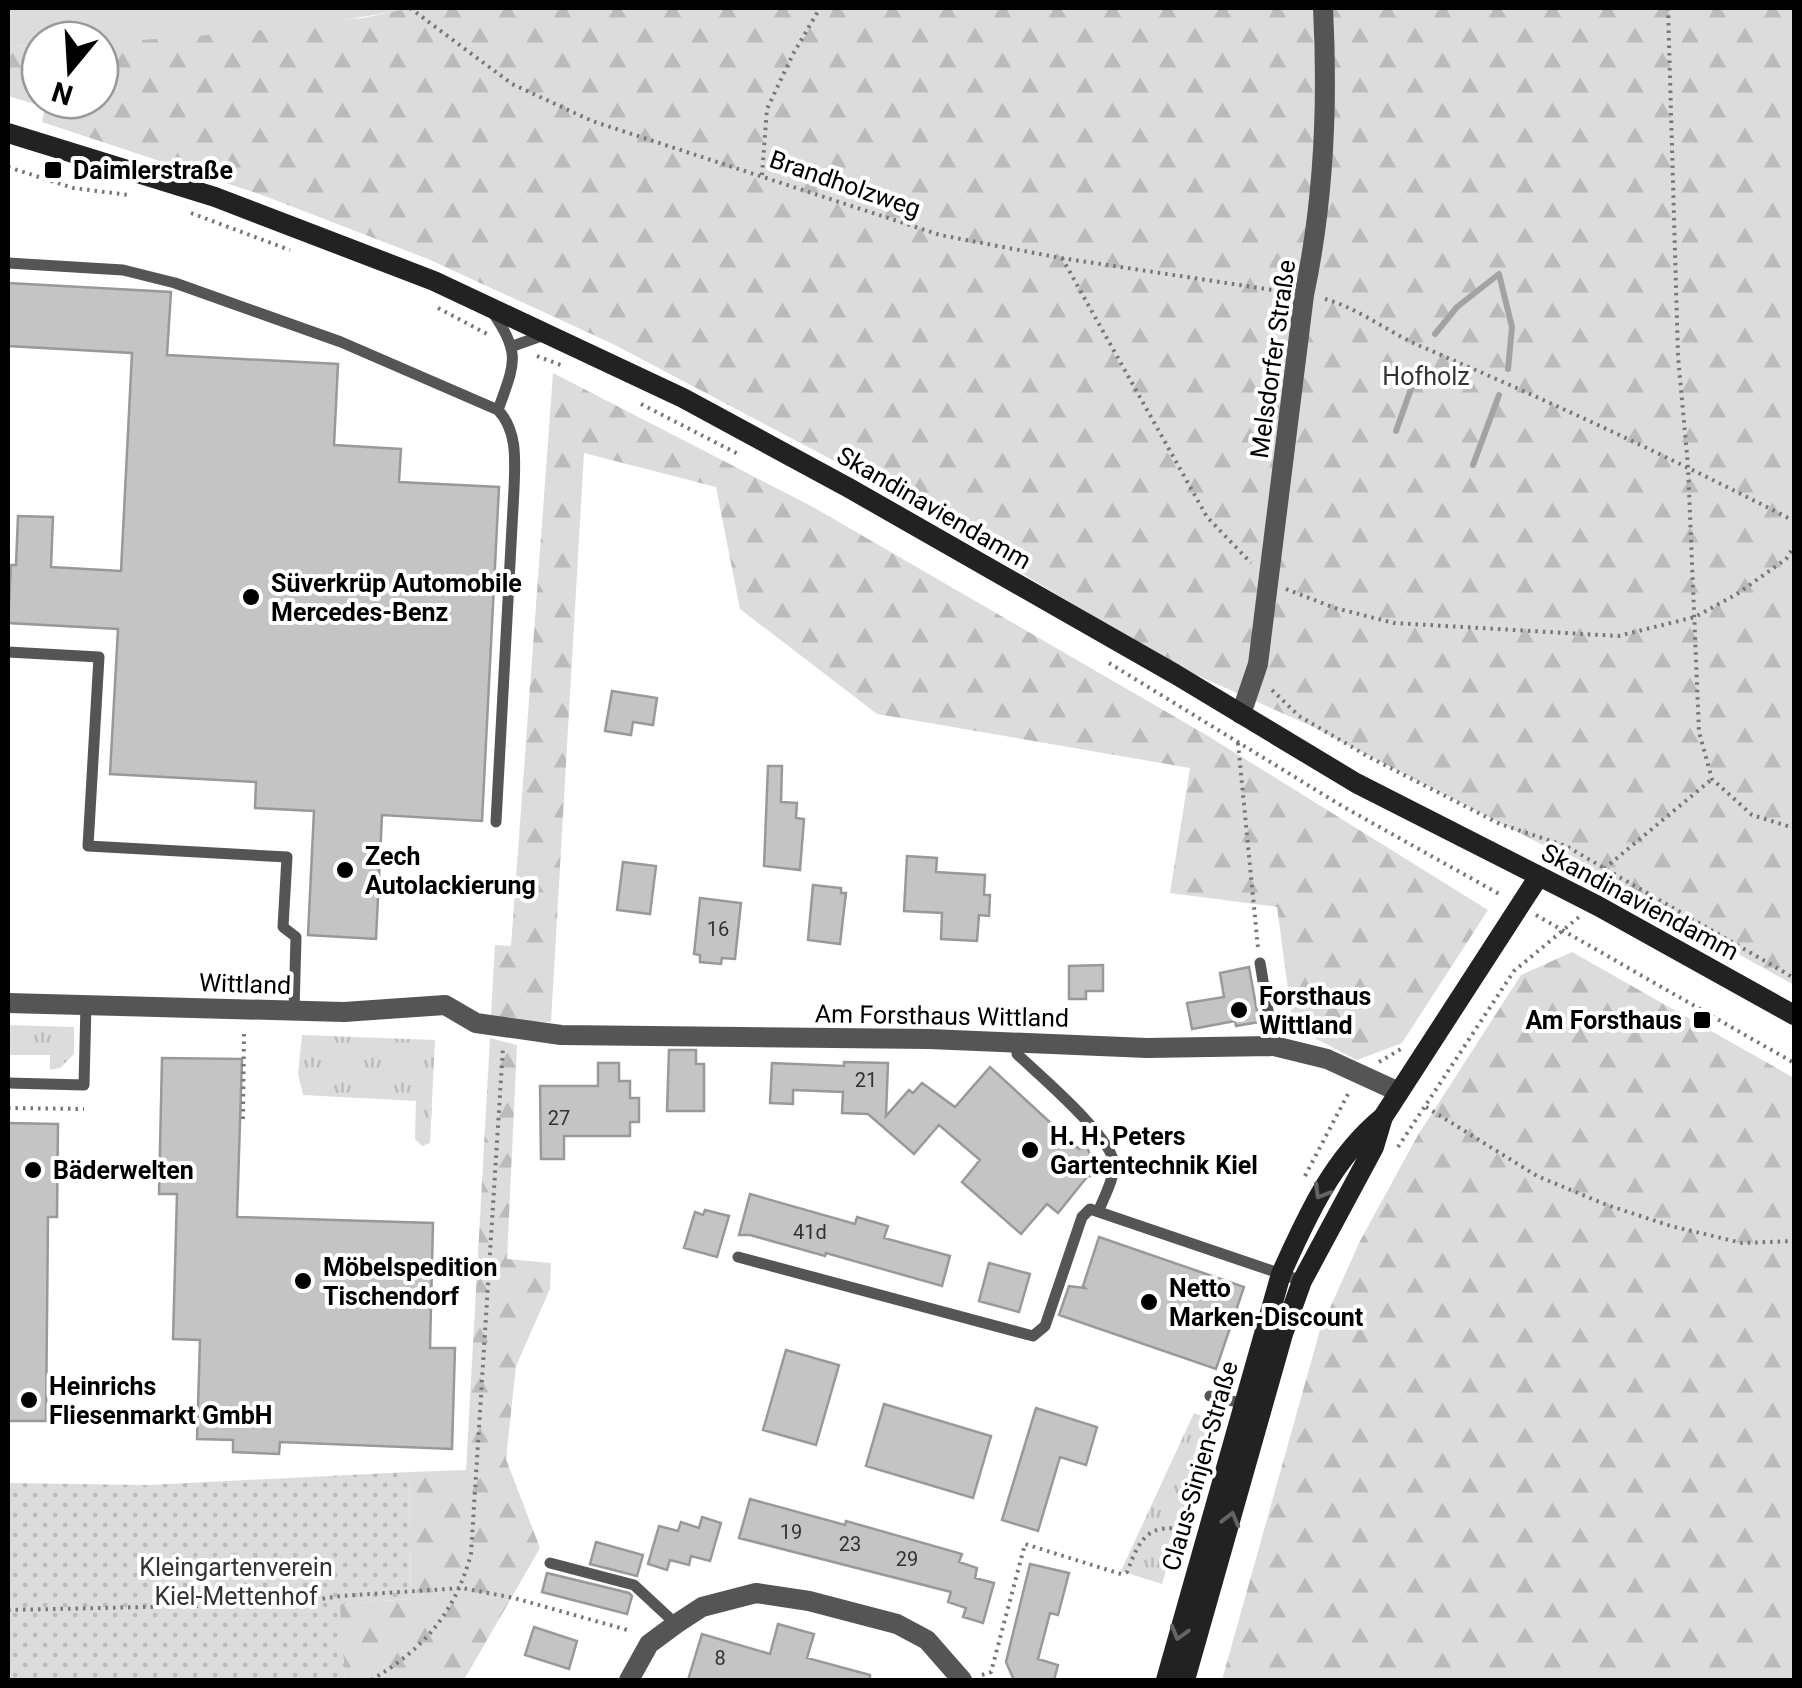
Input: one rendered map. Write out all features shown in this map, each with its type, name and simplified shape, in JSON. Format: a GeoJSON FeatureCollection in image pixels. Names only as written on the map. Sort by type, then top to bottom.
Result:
{"type":"FeatureCollection","features":[{"type":"Feature","properties":{"kind":"main road","name":"Skandinaviendamm"},"geometry":{"type":"LineString","coordinates":[[8,133],[215,197],[434,281],[683,398],[849,488],[1356,783],[1539,876],[1794,1015]]}},
{"type":"Feature","properties":{"kind":"main road","name":"Claus-Sinjen-Straße"},"geometry":{"type":"LineString","coordinates":[[1166,1680],[1292,1278],[1374,1147],[1383,1118],[1539,876]]}},
{"type":"Feature","properties":{"kind":"main road","name":"Claus-Sinjen-Straße"},"geometry":{"type":"LineString","coordinates":[[1186,1680],[1252,1406]]}},
{"type":"Feature","properties":{"kind":"street","name":"Melsdorfer Straße"},"geometry":{"type":"LineString","coordinates":[[1241,714],[1258,664],[1304,295],[1314,248],[1324,128],[1322,8]]}},
{"type":"Feature","properties":{"kind":"street","name":"Wittland"},"geometry":{"type":"LineString","coordinates":[[8,1002],[294,1011],[378,1011],[445,1005],[476,1023]]}},
{"type":"Feature","properties":{"kind":"street","name":"Am Forsthaus Wittland"},"geometry":{"type":"LineString","coordinates":[[476,1023],[561,1035],[1017,1042],[1147,1048],[1274,1046],[1327,1058],[1400,1092]]}},
{"type":"Feature","properties":{"kind":"street"},"geometry":{"type":"LineString","coordinates":[[628,1680],[649,1644],[676,1624],[702,1607],[756,1593],[810,1601],[897,1624],[927,1640],[962,1680]]}},
{"type":"Feature","properties":{"kind":"lane"},"geometry":{"type":"LineString","coordinates":[[8,263],[123,270],[175,283],[341,342],[498,410],[511,431],[514,474],[496,822]]}},
{"type":"Feature","properties":{"kind":"lane"},"geometry":{"type":"LineString","coordinates":[[487,305],[514,346],[498,410]]}},
{"type":"Feature","properties":{"kind":"lane"},"geometry":{"type":"LineString","coordinates":[[514,346],[550,334]]}},
{"type":"Feature","properties":{"kind":"lane"},"geometry":{"type":"LineString","coordinates":[[8,652],[99,657],[88,846],[288,857],[284,927],[296,937],[294,1011]]}},
{"type":"Feature","properties":{"kind":"lane"},"geometry":{"type":"LineString","coordinates":[[1260,963],[1274,1046]]}},
{"type":"Feature","properties":{"kind":"lane"},"geometry":{"type":"LineString","coordinates":[[8,1084],[84,1085],[86,1004]]}},
{"type":"Feature","properties":{"kind":"lane"},"geometry":{"type":"LineString","coordinates":[[1017,1042],[1017,1054],[1086,1120],[1113,1159],[1099,1210]]}},
{"type":"Feature","properties":{"kind":"lane"},"geometry":{"type":"LineString","coordinates":[[738,1257],[1033,1336],[1044,1326],[1082,1217],[1090,1209],[1292,1278]]}},
{"type":"Feature","properties":{"kind":"lane"},"geometry":{"type":"LineString","coordinates":[[1210,1396],[1252,1406]]}},
{"type":"Feature","properties":{"kind":"lane"},"geometry":{"type":"LineString","coordinates":[[550,1563],[634,1586],[676,1624]]}},
{"type":"Feature","properties":{"kind":"path"},"geometry":{"type":"LineString","coordinates":[[61,8],[89,8]]}},
{"type":"Feature","properties":{"kind":"path","name":"Brandholzweg"},"geometry":{"type":"LineString","coordinates":[[410,8],[512,84],[592,121],[940,234],[1061,258],[1330,300],[1396,335],[1688,466],[1794,521]]}},
{"type":"Feature","properties":{"kind":"path"},"geometry":{"type":"LineString","coordinates":[[762,174],[767,110],[820,8]]}},
{"type":"Feature","properties":{"kind":"path"},"geometry":{"type":"LineString","coordinates":[[1668,8],[1678,356],[1688,466],[1699,732],[1712,779],[1752,815],[1794,828]]}},
{"type":"Feature","properties":{"kind":"path"},"geometry":{"type":"LineString","coordinates":[[8,167],[73,188],[140,197]]}},
{"type":"Feature","properties":{"kind":"path"},"geometry":{"type":"LineString","coordinates":[[188,212],[296,252]]}},
{"type":"Feature","properties":{"kind":"path"},"geometry":{"type":"LineString","coordinates":[[1061,258],[1208,516],[1268,582],[1336,608],[1394,623],[1618,636],[1695,616],[1736,594],[1786,558],[1794,547]]}},
{"type":"Feature","properties":{"kind":"path"},"geometry":{"type":"LineString","coordinates":[[432,305],[514,346],[570,368]]}},
{"type":"Feature","properties":{"kind":"path"},"geometry":{"type":"LineString","coordinates":[[626,396],[746,458]]}},
{"type":"Feature","properties":{"kind":"path"},"geometry":{"type":"LineString","coordinates":[[1103,659],[1342,806],[1794,1064]]}},
{"type":"Feature","properties":{"kind":"path"},"geometry":{"type":"LineString","coordinates":[[1258,664],[1274,694],[1299,716],[1500,824],[1566,846],[1794,978]]}},
{"type":"Feature","properties":{"kind":"path"},"geometry":{"type":"LineString","coordinates":[[1241,714],[1238,740],[1260,963]]}},
{"type":"Feature","properties":{"kind":"path"},"geometry":{"type":"LineString","coordinates":[[1605,868],[1712,779]]}},
{"type":"Feature","properties":{"kind":"path"},"geometry":{"type":"LineString","coordinates":[[1397,1148],[1514,971],[1563,931]]}},
{"type":"Feature","properties":{"kind":"path"},"geometry":{"type":"LineString","coordinates":[[242,1009],[243,1119]]}},
{"type":"Feature","properties":{"kind":"path"},"geometry":{"type":"LineString","coordinates":[[372,1680],[404,1661],[442,1621],[462,1588],[472,1554],[504,1041],[510,1030]]}},
{"type":"Feature","properties":{"kind":"path"},"geometry":{"type":"LineString","coordinates":[[1424,1106],[1536,1176],[1607,1205],[1742,1243],[1794,1240]]}},
{"type":"Feature","properties":{"kind":"path"},"geometry":{"type":"LineString","coordinates":[[8,1108],[84,1110]]}},
{"type":"Feature","properties":{"kind":"path"},"geometry":{"type":"LineString","coordinates":[[962,1680],[990,1672],[1025,1544],[1120,1574],[1127,1572],[1138,1544],[1152,1530],[1189,1530]]}},
{"type":"Feature","properties":{"kind":"path"},"geometry":{"type":"LineString","coordinates":[[8,1610],[286,1604],[462,1588],[630,1630],[649,1644]]}},
{"type":"Feature","properties":{"kind":"green space"},"geometry":{"type":"Polygon","coordinates":[[[8,8],[409,8],[333,22],[120,41],[120,20],[20,20],[20,45],[8,45],[8,8]]]}},
{"type":"Feature","properties":{"kind":"green space","name":"Hofholz"},"geometry":{"type":"Polygon","coordinates":[[[409,8],[1794,8],[1794,985],[1545,846],[1309,725],[1176,666],[840,464],[613,344],[428,259],[262,195],[42,122],[120,120],[120,41],[363,18],[409,8]]]}},
{"type":"Feature","properties":{"kind":"green space","name":"Hofholz"},"geometry":{"type":"Polygon","coordinates":[[[8,45],[20,45],[20,100],[8,96],[8,45]]]}},
{"type":"Feature","properties":{"kind":"green space"},"geometry":{"type":"Polygon","coordinates":[[[553,373],[813,507],[1208,736],[1488,910],[1402,1043],[1357,1060],[1293,1027],[1277,907],[1170,893],[1190,768],[877,714],[740,609],[716,487],[584,453],[551,1022],[516,1021],[491,1015],[495,945],[511,946],[553,373]]]}},
{"type":"Feature","properties":{"kind":"green space"},"geometry":{"type":"Polygon","coordinates":[[[1572,952],[1794,1078],[1794,1680],[1222,1680],[1320,1330],[1360,1241],[1418,1135],[1521,975],[1572,952]]]}},
{"type":"Feature","properties":{"kind":"green space"},"geometry":{"type":"Polygon","coordinates":[[[8,1025],[74,1027],[74,1054],[60,1068],[50,1070],[50,1055],[8,1055],[8,1025]]]}},
{"type":"Feature","properties":{"kind":"green space"},"geometry":{"type":"Polygon","coordinates":[[[302,1035],[435,1040],[430,1143],[422,1146],[415,1139],[416,1101],[303,1095],[298,1074],[302,1035]]]}},
{"type":"Feature","properties":{"kind":"green space"},"geometry":{"type":"Polygon","coordinates":[[[490,1038],[517,1045],[507,1259],[551,1263],[550,1289],[516,1366],[506,1459],[540,1548],[464,1680],[345,1680],[339,1604],[411,1599],[409,1472],[466,1470],[490,1038]]]}},
{"type":"Feature","properties":{"kind":"green space"},"geometry":{"type":"Polygon","coordinates":[[[1194,1413],[1211,1420],[1162,1584],[1121,1571],[1194,1413]]]}},
{"type":"Feature","properties":{"kind":"green space","name":"Kleingartenverein Kiel-Mettenhof"},"geometry":{"type":"Polygon","coordinates":[[[409,1472],[411,1599],[340,1604],[345,1680],[8,1680],[8,1483],[148,1485],[409,1472]]]}},
{"type":"Feature","properties":{"kind":"building","name":"Süverkrüp Automobile Mercedes-Benz"},"geometry":{"type":"Polygon","coordinates":[[[8,283],[171,292],[167,355],[338,364],[334,445],[401,449],[399,482],[499,487],[482,821],[382,815],[376,939],[308,935],[314,811],[255,808],[256,782],[110,774],[118,629],[8,623],[18,516],[53,517],[51,567],[121,571],[132,353],[8,346],[8,283]]]}},
{"type":"Feature","properties":{"kind":"building"},"geometry":{"type":"Polygon","coordinates":[[[612,691],[657,698],[653,725],[633,722],[631,735],[605,731],[612,691]]]}},
{"type":"Feature","properties":{"kind":"building"},"geometry":{"type":"Polygon","coordinates":[[[768,766],[782,766],[781,802],[797,803],[796,818],[804,819],[800,870],[764,866],[768,766]]]}},
{"type":"Feature","properties":{"kind":"building"},"geometry":{"type":"Polygon","coordinates":[[[907,856],[937,858],[936,872],[985,875],[984,895],[990,895],[989,916],[979,915],[977,941],[941,939],[942,913],[904,911],[907,856]]]}},
{"type":"Feature","properties":{"kind":"building"},"geometry":{"type":"Polygon","coordinates":[[[623,862],[656,866],[650,914],[617,910],[623,862]]]}},
{"type":"Feature","properties":{"kind":"building"},"geometry":{"type":"Polygon","coordinates":[[[813,885],[841,888],[841,893],[846,893],[840,944],[808,940],[813,885]]]}},
{"type":"Feature","properties":{"kind":"building"},"geometry":{"type":"Polygon","coordinates":[[[700,898],[741,903],[735,959],[722,958],[721,964],[700,962],[700,955],[694,954],[700,898]]]}},
{"type":"Feature","properties":{"kind":"building"},"geometry":{"type":"Polygon","coordinates":[[[1103,965],[1103,991],[1086,991],[1086,999],[1069,999],[1069,966],[1103,965]]]}},
{"type":"Feature","properties":{"kind":"building"},"geometry":{"type":"Polygon","coordinates":[[[1249,967],[1259,1022],[1236,1026],[1235,1021],[1192,1029],[1187,1003],[1224,997],[1220,973],[1249,967]]]}},
{"type":"Feature","properties":{"kind":"building"},"geometry":{"type":"Polygon","coordinates":[[[669,1050],[696,1050],[696,1064],[704,1064],[704,1111],[667,1111],[669,1050]]]}},
{"type":"Feature","properties":{"kind":"building"},"geometry":{"type":"Polygon","coordinates":[[[162,1058],[242,1059],[237,1217],[433,1223],[430,1348],[455,1348],[452,1449],[280,1442],[279,1454],[233,1452],[233,1440],[197,1439],[200,1340],[173,1339],[177,1194],[159,1194],[162,1058]]]}},
{"type":"Feature","properties":{"kind":"building"},"geometry":{"type":"Polygon","coordinates":[[[844,1062],[888,1063],[886,1116],[909,1090],[913,1093],[922,1083],[955,1107],[990,1067],[1079,1149],[1087,1147],[1097,1173],[1087,1177],[1058,1213],[1047,1204],[1021,1234],[962,1182],[980,1160],[939,1125],[914,1154],[868,1114],[842,1113],[843,1092],[793,1090],[793,1104],[770,1103],[772,1063],[844,1066],[844,1062]]]}},
{"type":"Feature","properties":{"kind":"building"},"geometry":{"type":"Polygon","coordinates":[[[598,1063],[619,1063],[619,1081],[630,1081],[630,1098],[639,1098],[639,1122],[630,1122],[630,1136],[564,1136],[564,1159],[541,1159],[540,1086],[598,1086],[598,1063]]]}},
{"type":"Feature","properties":{"kind":"building"},"geometry":{"type":"Polygon","coordinates":[[[8,1123],[58,1124],[57,1217],[48,1217],[46,1421],[8,1421],[8,1123]]]}},
{"type":"Feature","properties":{"kind":"building"},"geometry":{"type":"Polygon","coordinates":[[[750,1194],[855,1224],[857,1217],[888,1226],[884,1238],[950,1256],[942,1286],[826,1253],[825,1256],[739,1235],[750,1194]]]}},
{"type":"Feature","properties":{"kind":"building"},"geometry":{"type":"Polygon","coordinates":[[[705,1210],[729,1216],[717,1257],[684,1248],[695,1212],[703,1215],[705,1210]]]}},
{"type":"Feature","properties":{"kind":"building","name":"Netto Marken-Discount"},"geometry":{"type":"Polygon","coordinates":[[[1099,1237],[1244,1287],[1216,1369],[1059,1315],[1069,1286],[1085,1288],[1099,1237]]]}},
{"type":"Feature","properties":{"kind":"building"},"geometry":{"type":"Polygon","coordinates":[[[989,1263],[1030,1274],[1019,1312],[979,1301],[989,1263]]]}},
{"type":"Feature","properties":{"kind":"building"},"geometry":{"type":"Polygon","coordinates":[[[786,1350],[839,1365],[816,1445],[763,1430],[786,1350]]]}},
{"type":"Feature","properties":{"kind":"building"},"geometry":{"type":"Polygon","coordinates":[[[884,1404],[991,1436],[973,1498],[866,1466],[884,1404]]]}},
{"type":"Feature","properties":{"kind":"building"},"geometry":{"type":"Polygon","coordinates":[[[1036,1408],[1097,1427],[1086,1465],[1060,1457],[1038,1531],[1002,1520],[1036,1408]]]}},
{"type":"Feature","properties":{"kind":"building"},"geometry":{"type":"Polygon","coordinates":[[[750,1499],[962,1554],[959,1562],[977,1568],[975,1578],[994,1583],[983,1623],[963,1617],[966,1608],[948,1602],[951,1592],[739,1538],[750,1499]]]}},
{"type":"Feature","properties":{"kind":"building"},"geometry":{"type":"Polygon","coordinates":[[[702,1517],[721,1523],[710,1561],[691,1556],[689,1565],[670,1560],[667,1570],[648,1564],[659,1526],[678,1531],[681,1522],[699,1528],[702,1517]]]}},
{"type":"Feature","properties":{"kind":"building"},"geometry":{"type":"Polygon","coordinates":[[[596,1542],[643,1555],[637,1576],[590,1564],[596,1542]]]}},
{"type":"Feature","properties":{"kind":"building"},"geometry":{"type":"Polygon","coordinates":[[[1030,1564],[1069,1573],[1058,1615],[1050,1613],[1038,1659],[1058,1665],[1054,1680],[1014,1680],[1006,1662],[1030,1564]]]}},
{"type":"Feature","properties":{"kind":"building"},"geometry":{"type":"Polygon","coordinates":[[[547,1573],[629,1593],[632,1596],[627,1614],[542,1592],[547,1573]]]}},
{"type":"Feature","properties":{"kind":"building"},"geometry":{"type":"Polygon","coordinates":[[[778,1624],[814,1634],[807,1658],[870,1675],[870,1680],[688,1680],[702,1634],[770,1654],[778,1624]]]}},
{"type":"Feature","properties":{"kind":"building"},"geometry":{"type":"Polygon","coordinates":[[[534,1627],[577,1641],[569,1669],[525,1655],[534,1627]]]}},
{"type":"Feature","properties":{"kind":"waterway"},"geometry":{"type":"LineString","coordinates":[[1435,334],[1457,307],[1499,274],[1512,327],[1508,369]]}},
{"type":"Feature","properties":{"kind":"waterway"},"geometry":{"type":"LineString","coordinates":[[1396,431],[1416,375]]}},
{"type":"Feature","properties":{"kind":"waterway"},"geometry":{"type":"LineString","coordinates":[[1473,465],[1499,395]]}},
{"type":"Feature","properties":{"kind":"place","name":"Daimlerstraße"},"geometry":{"type":"Point","coordinates":[53,170]}},
{"type":"Feature","properties":{"kind":"place","name":"Süverkrüp Automobile Mercedes-Benz"},"geometry":{"type":"Point","coordinates":[251,597]}},
{"type":"Feature","properties":{"kind":"place","name":"Zech Autolackierung"},"geometry":{"type":"Point","coordinates":[345,870]}},
{"type":"Feature","properties":{"kind":"place","name":"Forsthaus Wittland"},"geometry":{"type":"Point","coordinates":[1239,1010]}},
{"type":"Feature","properties":{"kind":"place","name":"Am Forsthaus"},"geometry":{"type":"Point","coordinates":[1702,1020]}},
{"type":"Feature","properties":{"kind":"place","name":"H. H. Peters Gartentechnik Kiel"},"geometry":{"type":"Point","coordinates":[1030,1150]}},
{"type":"Feature","properties":{"kind":"place","name":"Bäderwelten"},"geometry":{"type":"Point","coordinates":[33,1170]}},
{"type":"Feature","properties":{"kind":"place","name":"Möbelspedition Tischendorf"},"geometry":{"type":"Point","coordinates":[303,1281]}},
{"type":"Feature","properties":{"kind":"place","name":"Netto Marken-Discount"},"geometry":{"type":"Point","coordinates":[1149,1302]}},
{"type":"Feature","properties":{"kind":"place","name":"Heinrichs Fliesenmarkt GmbH"},"geometry":{"type":"Point","coordinates":[29,1400]}}]}
